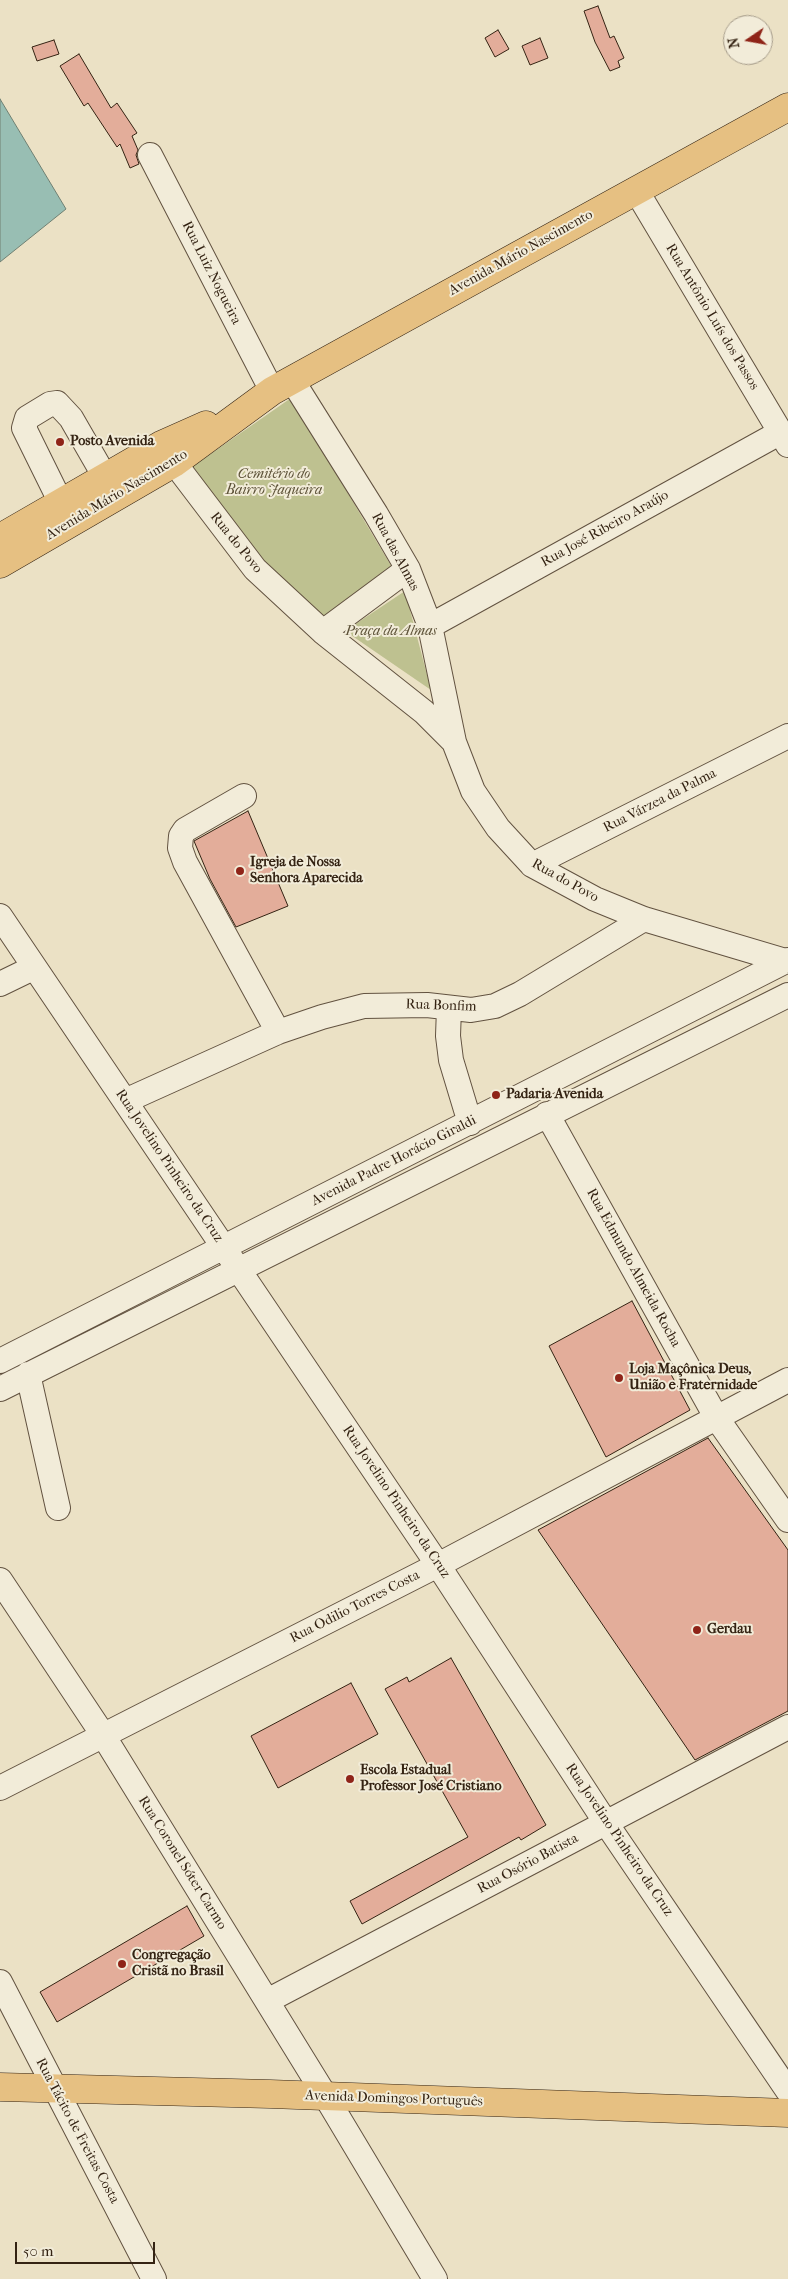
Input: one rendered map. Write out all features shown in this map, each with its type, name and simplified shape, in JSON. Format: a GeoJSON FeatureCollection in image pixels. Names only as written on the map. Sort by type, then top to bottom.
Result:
{"type":"FeatureCollection","features":[{"type":"Feature","properties":{"kind":"main road","name":"Avenida Mário Nascimento"},"geometry":{"type":"LineString","coordinates":[[0,564],[167,454],[273,391],[788,107]]}},
{"type":"Feature","properties":{"kind":"main road","name":"Avenida Mário Nascimento"},"geometry":{"type":"LineString","coordinates":[[0,538],[105,477],[167,454]]}},
{"type":"Feature","properties":{"kind":"main road","name":"Avenida Domingos Português"},"geometry":{"type":"LineString","coordinates":[[0,2088],[788,2112]]}},
{"type":"Feature","properties":{"kind":"street","name":"Rua Luiz Nogueira"},"geometry":{"type":"LineString","coordinates":[[150,155],[273,391]]}},
{"type":"Feature","properties":{"kind":"street","name":"Rua Antônio Luís dos Passos"},"geometry":{"type":"LineString","coordinates":[[636,190],[784,439]]}},
{"type":"Feature","properties":{"kind":"street","name":"Rua das Almas"},"geometry":{"type":"LineString","coordinates":[[273,391],[376,514],[408,569],[430,626],[454,742]]}},
{"type":"Feature","properties":{"kind":"street"},"geometry":{"type":"LineString","coordinates":[[61,503],[24,428],[28,418],[50,404],[58,402],[71,418],[105,477]]}},
{"type":"Feature","properties":{"kind":"street","name":"Rua José Ribeiro Araújo"},"geometry":{"type":"LineString","coordinates":[[430,626],[784,439]]}},
{"type":"Feature","properties":{"kind":"street","name":"Rua do Povo"},"geometry":{"type":"LineString","coordinates":[[167,454],[255,569],[323,632],[424,712],[454,742],[473,791],[498,828],[532,865],[596,899],[644,919],[787,961]]}},
{"type":"Feature","properties":{"kind":"street"},"geometry":{"type":"LineString","coordinates":[[323,632],[408,569]]}},
{"type":"Feature","properties":{"kind":"street","name":"Rua Várzea da Palma"},"geometry":{"type":"LineString","coordinates":[[532,865],[788,736]]}},
{"type":"Feature","properties":{"kind":"street"},"geometry":{"type":"LineString","coordinates":[[244,796],[186,830],[181,836],[180,848],[185,862],[203,896],[278,1032]]}},
{"type":"Feature","properties":{"kind":"street","name":"Rua Jovelino Pinheiro da Cruz"},"geometry":{"type":"LineString","coordinates":[[0,916],[33,968],[438,1565],[606,1823],[788,2090]]}},
{"type":"Feature","properties":{"kind":"street","name":"Rua Bonfim"},"geometry":{"type":"LineString","coordinates":[[125,1101],[278,1032],[322,1016],[364,1006],[403,1005],[471,1010],[495,1006],[520,994],[644,919]]}},
{"type":"Feature","properties":{"kind":"street","name":"Avenida Padre Horácio Giraldi"},"geometry":{"type":"LineString","coordinates":[[0,1360],[787,961]]}},
{"type":"Feature","properties":{"kind":"street"},"geometry":{"type":"LineString","coordinates":[[0,984],[33,968]]}},
{"type":"Feature","properties":{"kind":"street","name":"Avenida Padre Horácio Giraldi"},"geometry":{"type":"LineString","coordinates":[[0,1389],[788,995]]}},
{"type":"Feature","properties":{"kind":"street"},"geometry":{"type":"LineString","coordinates":[[449,1008],[448,1036],[451,1060],[470,1123]]}},
{"type":"Feature","properties":{"kind":"street","name":"Rua Edmundo Almeida Rocha"},"geometry":{"type":"LineString","coordinates":[[548,1114],[716,1417],[788,1520]]}},
{"type":"Feature","properties":{"kind":"street"},"geometry":{"type":"LineString","coordinates":[[28,1374],[58,1508]]}},
{"type":"Feature","properties":{"kind":"street","name":"Rua Odilio Torres Costa"},"geometry":{"type":"LineString","coordinates":[[0,1788],[438,1565],[788,1380]]}},
{"type":"Feature","properties":{"kind":"street","name":"Rua Coronel Sóter Carmo"},"geometry":{"type":"LineString","coordinates":[[0,1580],[103,1735],[326,2097],[435,2279]]}},
{"type":"Feature","properties":{"kind":"street","name":"Rua Osório Batista"},"geometry":{"type":"LineString","coordinates":[[267,2001],[788,1727]]}},
{"type":"Feature","properties":{"kind":"street","name":"Rua Tácito de Freitas Costa"},"geometry":{"type":"LineString","coordinates":[[0,1982],[154,2279]]}},
{"type":"Feature","properties":{"kind":"green space","name":"Cemitério do Bairro Jaqueira"},"geometry":{"type":"Polygon","coordinates":[[[291,398],[393,569],[326,617],[283,590],[189,469],[291,398]]]}},
{"type":"Feature","properties":{"kind":"green space","name":"Praça da Almas"},"geometry":{"type":"Polygon","coordinates":[[[405,591],[431,690],[345,631],[405,591]]]}},
{"type":"Feature","properties":{"kind":"water"},"geometry":{"type":"Polygon","coordinates":[[[0,99],[66,209],[0,262],[0,99]]]}},
{"type":"Feature","properties":{"kind":"building"},"geometry":{"type":"Polygon","coordinates":[[[598,6],[610,38],[614,36],[624,58],[618,61],[620,67],[610,71],[595,42],[584,11],[598,6]]]}},
{"type":"Feature","properties":{"kind":"building"},"geometry":{"type":"Polygon","coordinates":[[[498,30],[509,49],[495,57],[485,38],[498,30]]]}},
{"type":"Feature","properties":{"kind":"building"},"geometry":{"type":"Polygon","coordinates":[[[540,38],[548,58],[530,65],[522,46],[540,38]]]}},
{"type":"Feature","properties":{"kind":"building"},"geometry":{"type":"Polygon","coordinates":[[[54,40],[59,54],[37,61],[32,47],[54,40]]]}},
{"type":"Feature","properties":{"kind":"building"},"geometry":{"type":"Polygon","coordinates":[[[79,54],[111,108],[117,103],[137,133],[132,136],[138,150],[136,155],[139,164],[130,168],[120,144],[117,147],[88,103],[84,106],[60,66],[79,54]]]}},
{"type":"Feature","properties":{"kind":"building","name":"Igreja de Nossa Senhora Aparecida"},"geometry":{"type":"Polygon","coordinates":[[[248,811],[288,906],[236,927],[210,879],[194,841],[248,811]]]}},
{"type":"Feature","properties":{"kind":"building","name":"Loja Maçônica Deus, União e Fraternidade"},"geometry":{"type":"Polygon","coordinates":[[[632,1301],[690,1410],[606,1457],[549,1346],[632,1301]]]}},
{"type":"Feature","properties":{"kind":"building","name":"Gerdau"},"geometry":{"type":"Polygon","coordinates":[[[708,1438],[788,1550],[788,1711],[695,1760],[538,1530],[708,1438]]]}},
{"type":"Feature","properties":{"kind":"building"},"geometry":{"type":"Polygon","coordinates":[[[451,1658],[546,1825],[521,1840],[519,1837],[362,1924],[350,1901],[468,1837],[385,1689],[407,1677],[409,1682],[451,1658]]]}},
{"type":"Feature","properties":{"kind":"building"},"geometry":{"type":"Polygon","coordinates":[[[351,1683],[378,1734],[278,1788],[251,1736],[351,1683]]]}},
{"type":"Feature","properties":{"kind":"building","name":"Congregação Cristã no Brasil"},"geometry":{"type":"Polygon","coordinates":[[[187,1906],[204,1936],[57,2022],[40,1992],[187,1906]]]}},
{"type":"Feature","properties":{"kind":"place","name":"Posto Avenida"},"geometry":{"type":"Point","coordinates":[60,442]}},
{"type":"Feature","properties":{"kind":"place","name":"Igreja de Nossa Senhora Aparecida"},"geometry":{"type":"Point","coordinates":[240,871]}},
{"type":"Feature","properties":{"kind":"place","name":"Padaria Avenida"},"geometry":{"type":"Point","coordinates":[496,1095]}},
{"type":"Feature","properties":{"kind":"place","name":"Loja Maçônica Deus, União e Fraternidade"},"geometry":{"type":"Point","coordinates":[619,1378]}},
{"type":"Feature","properties":{"kind":"place","name":"Gerdau"},"geometry":{"type":"Point","coordinates":[697,1630]}},
{"type":"Feature","properties":{"kind":"place","name":"Escola Estadual Professor José Cristiano"},"geometry":{"type":"Point","coordinates":[350,1779]}},
{"type":"Feature","properties":{"kind":"place","name":"Congregação Cristã no Brasil"},"geometry":{"type":"Point","coordinates":[122,1964]}}]}
